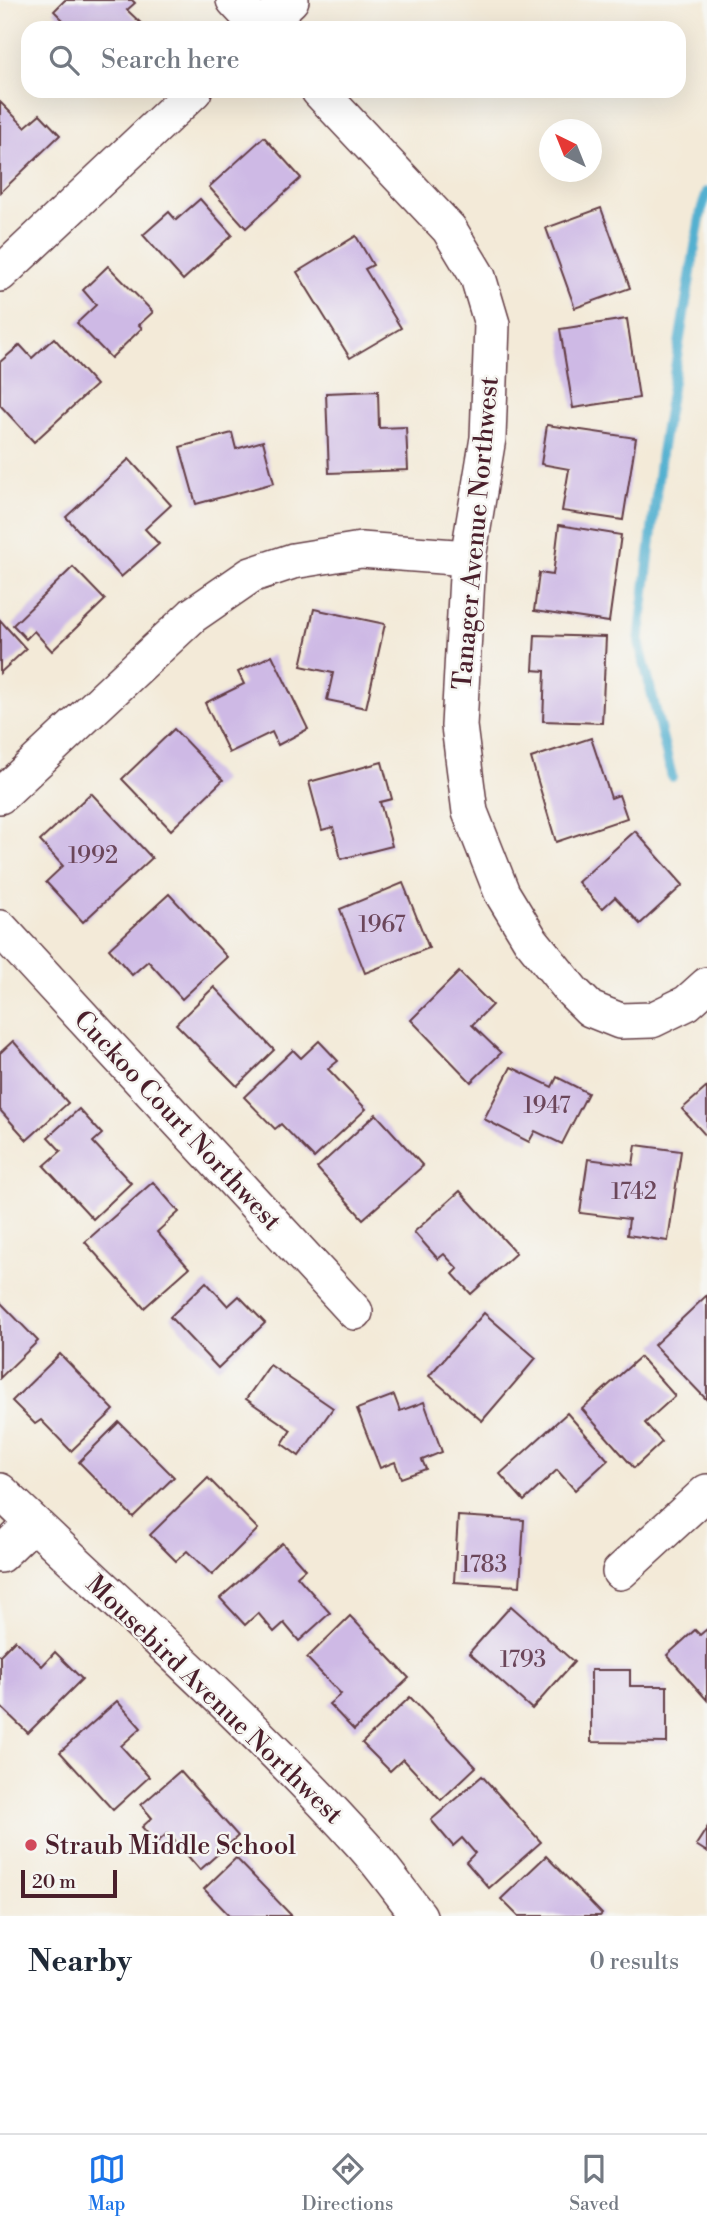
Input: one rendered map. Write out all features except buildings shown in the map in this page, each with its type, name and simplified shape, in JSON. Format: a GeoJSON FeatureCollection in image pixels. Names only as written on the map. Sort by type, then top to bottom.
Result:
{"type":"FeatureCollection","features":[{"type":"Feature","properties":{"kind":"street"},"geometry":{"type":"LineString","coordinates":[[234,0],[254,21]]}},
{"type":"Feature","properties":{"kind":"street"},"geometry":{"type":"LineString","coordinates":[[268,21],[291,0]]}},
{"type":"Feature","properties":{"kind":"street"},"geometry":{"type":"LineString","coordinates":[[0,274],[187,98]]}},
{"type":"Feature","properties":{"kind":"street","name":"Tanager Avenue Northwest"},"geometry":{"type":"LineString","coordinates":[[326,98],[449,229],[478,277],[492,324],[488,438],[468,558],[458,726],[470,812],[502,893],[530,939],[590,1009],[620,1021],[652,1020],[687,1003],[707,985]]}},
{"type":"Feature","properties":{"kind":"street"},"geometry":{"type":"LineString","coordinates":[[0,796],[193,615],[251,575],[293,561],[361,550],[468,558]]}},
{"type":"Feature","properties":{"kind":"street","name":"Cuckoo Court Northwest"},"geometry":{"type":"LineString","coordinates":[[0,928],[355,1312]]}},
{"type":"Feature","properties":{"kind":"street","name":"Mousebird Avenue Northwest"},"geometry":{"type":"LineString","coordinates":[[0,1491],[306,1783],[365,1847],[419,1916]]}},
{"type":"Feature","properties":{"kind":"street"},"geometry":{"type":"LineString","coordinates":[[620,1572],[707,1492]]}},
{"type":"Feature","properties":{"kind":"street"},"geometry":{"type":"LineString","coordinates":[[0,1555],[33,1523]]}},
{"type":"Feature","properties":{"kind":"waterway"},"geometry":{"type":"LineString","coordinates":[[672,777],[639,642],[661,453],[701,211],[707,192]]}},
{"type":"Feature","properties":{"kind":"place","name":"Straub Middle School"},"geometry":{"type":"Point","coordinates":[31,1845]}}]}
